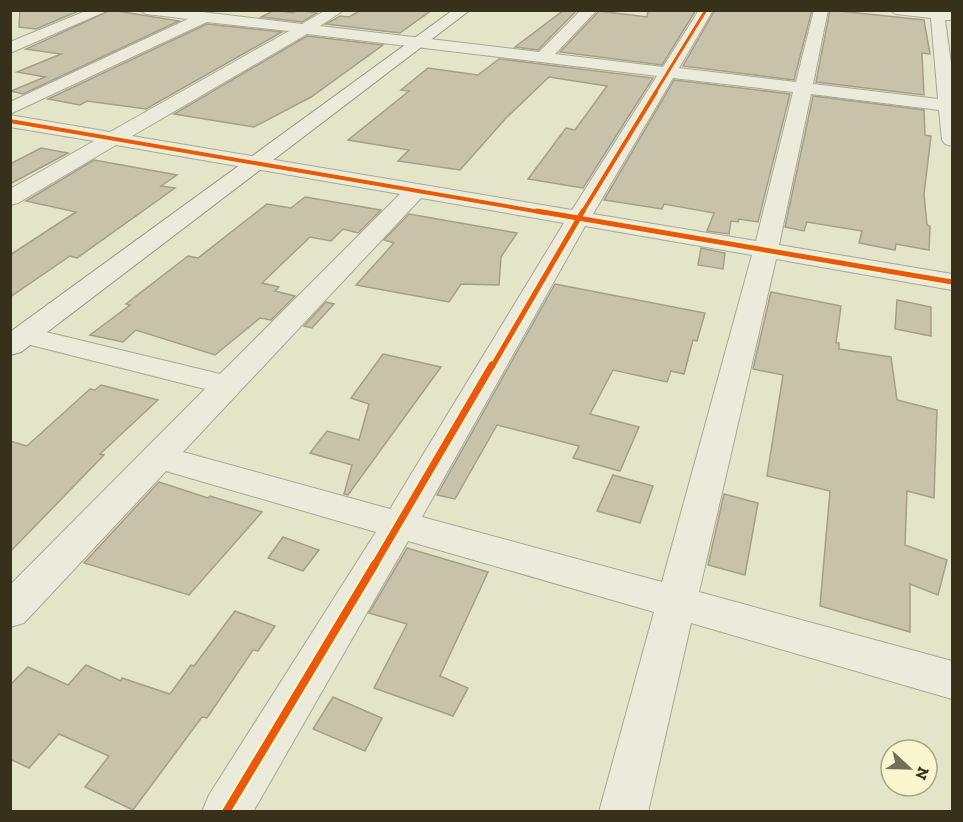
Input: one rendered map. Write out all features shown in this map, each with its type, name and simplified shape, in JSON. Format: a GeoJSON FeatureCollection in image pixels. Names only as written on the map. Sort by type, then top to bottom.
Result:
{"type":"FeatureCollection","features":[{"type":"Feature","properties":{"kind":"street"},"geometry":{"type":"LineString","coordinates":[[10,48],[102,10]]}},
{"type":"Feature","properties":{"kind":"street"},"geometry":{"type":"LineString","coordinates":[[146,10],[213,14],[305,29],[951,106]]}},
{"type":"Feature","properties":{"kind":"street"},"geometry":{"type":"LineString","coordinates":[[10,198],[337,10]]}},
{"type":"Feature","properties":{"kind":"street"},"geometry":{"type":"LineString","coordinates":[[18,341],[463,10]]}},
{"type":"Feature","properties":{"kind":"street"},"geometry":{"type":"LineString","coordinates":[[543,57],[590,10]]}},
{"type":"Feature","properties":{"kind":"street"},"geometry":{"type":"LineString","coordinates":[[226,812],[705,10]]}},
{"type":"Feature","properties":{"kind":"street"},"geometry":{"type":"LineString","coordinates":[[623,812],[678,604],[766,250],[821,10]]}},
{"type":"Feature","properties":{"kind":"street"},"geometry":{"type":"LineString","coordinates":[[896,10],[942,14],[952,141]]}},
{"type":"Feature","properties":{"kind":"street"},"geometry":{"type":"LineString","coordinates":[[10,109],[213,14]]}},
{"type":"Feature","properties":{"kind":"street"},"geometry":{"type":"LineString","coordinates":[[10,121],[952,282]]}},
{"type":"Feature","properties":{"kind":"street"},"geometry":{"type":"LineString","coordinates":[[10,611],[416,190]]}},
{"type":"Feature","properties":{"kind":"street"},"geometry":{"type":"LineString","coordinates":[[18,341],[227,385]]}},
{"type":"Feature","properties":{"kind":"street"},"geometry":{"type":"LineString","coordinates":[[158,457],[952,680]]}},
{"type":"Feature","properties":{"kind":"building"},"geometry":{"type":"Polygon","coordinates":[[[20,10],[81,10],[36,29],[19,27],[20,10]]]}},
{"type":"Feature","properties":{"kind":"building"},"geometry":{"type":"Polygon","coordinates":[[[111,10],[179,21],[23,94],[11,91],[45,77],[17,72],[61,54],[26,49],[111,10]]]}},
{"type":"Feature","properties":{"kind":"building"},"geometry":{"type":"Polygon","coordinates":[[[275,10],[317,13],[302,22],[261,17],[275,10]]]}},
{"type":"Feature","properties":{"kind":"building"},"geometry":{"type":"Polygon","coordinates":[[[361,10],[432,10],[400,33],[326,24],[340,16],[349,17],[361,10]]]}},
{"type":"Feature","properties":{"kind":"building"},"geometry":{"type":"Polygon","coordinates":[[[564,10],[577,10],[538,50],[515,47],[564,10]]]}},
{"type":"Feature","properties":{"kind":"building"},"geometry":{"type":"Polygon","coordinates":[[[648,10],[696,10],[662,65],[560,52],[599,11],[647,17],[648,10]]]}},
{"type":"Feature","properties":{"kind":"building"},"geometry":{"type":"Polygon","coordinates":[[[715,10],[812,10],[794,80],[683,66],[715,10]]]}},
{"type":"Feature","properties":{"kind":"building"},"geometry":{"type":"Polygon","coordinates":[[[830,10],[924,20],[930,54],[922,53],[924,95],[816,82],[830,10]]]}},
{"type":"Feature","properties":{"kind":"building"},"geometry":{"type":"Polygon","coordinates":[[[207,24],[282,32],[146,109],[87,101],[80,105],[48,99],[207,24]]]}},
{"type":"Feature","properties":{"kind":"building"},"geometry":{"type":"Polygon","coordinates":[[[307,36],[383,45],[311,97],[254,127],[174,114],[307,36]]]}},
{"type":"Feature","properties":{"kind":"building"},"geometry":{"type":"Polygon","coordinates":[[[499,59],[653,78],[583,188],[528,179],[566,128],[575,130],[607,86],[549,77],[506,118],[460,170],[398,161],[409,150],[348,140],[409,91],[401,90],[428,68],[478,75],[499,59]]]}},
{"type":"Feature","properties":{"kind":"building"},"geometry":{"type":"Polygon","coordinates":[[[674,80],[790,94],[758,222],[739,219],[738,222],[731,221],[729,234],[707,231],[714,213],[664,204],[662,209],[604,200],[674,80]]]}},
{"type":"Feature","properties":{"kind":"building"},"geometry":{"type":"Polygon","coordinates":[[[813,96],[924,110],[925,135],[931,136],[924,194],[927,225],[930,226],[929,250],[896,244],[895,250],[859,243],[862,231],[807,222],[804,231],[785,227],[813,96]]]}},
{"type":"Feature","properties":{"kind":"building"},"geometry":{"type":"Polygon","coordinates":[[[41,148],[68,153],[10,184],[10,164],[41,148]]]}},
{"type":"Feature","properties":{"kind":"building"},"geometry":{"type":"Polygon","coordinates":[[[94,160],[177,175],[161,186],[175,188],[77,258],[70,256],[10,297],[10,255],[76,212],[26,201],[94,160]]]}},
{"type":"Feature","properties":{"kind":"building"},"geometry":{"type":"Polygon","coordinates":[[[305,197],[381,210],[358,233],[343,229],[331,241],[310,237],[262,283],[279,287],[275,291],[295,296],[271,320],[260,318],[215,355],[136,330],[123,342],[90,335],[188,256],[198,258],[267,204],[291,208],[305,197]]]}},
{"type":"Feature","properties":{"kind":"building"},"geometry":{"type":"Polygon","coordinates":[[[409,214],[517,233],[501,257],[499,285],[461,284],[449,302],[356,285],[394,243],[384,240],[409,214]]]}},
{"type":"Feature","properties":{"kind":"building"},"geometry":{"type":"Polygon","coordinates":[[[701,248],[725,253],[723,269],[698,265],[701,248]]]}},
{"type":"Feature","properties":{"kind":"building"},"geometry":{"type":"Polygon","coordinates":[[[555,284],[705,313],[697,341],[693,340],[684,374],[671,371],[667,382],[613,370],[590,414],[639,427],[620,471],[573,458],[579,446],[497,425],[455,499],[437,495],[555,284]]]}},
{"type":"Feature","properties":{"kind":"building"},"geometry":{"type":"Polygon","coordinates":[[[771,292],[841,306],[836,343],[839,343],[839,349],[891,357],[897,400],[937,410],[934,498],[907,491],[905,545],[947,560],[938,595],[910,584],[910,632],[820,606],[830,491],[767,476],[783,375],[753,369],[771,292]]]}},
{"type":"Feature","properties":{"kind":"building"},"geometry":{"type":"Polygon","coordinates":[[[897,300],[931,307],[931,336],[895,329],[897,300]]]}},
{"type":"Feature","properties":{"kind":"building"},"geometry":{"type":"Polygon","coordinates":[[[326,302],[334,304],[312,328],[304,326],[326,302]]]}},
{"type":"Feature","properties":{"kind":"building"},"geometry":{"type":"Polygon","coordinates":[[[383,354],[441,367],[348,495],[344,494],[352,465],[310,453],[327,431],[359,440],[369,404],[351,398],[383,354]]]}},
{"type":"Feature","properties":{"kind":"building"},"geometry":{"type":"Polygon","coordinates":[[[101,385],[158,400],[100,454],[104,455],[10,552],[10,441],[27,446],[90,389],[95,390],[101,385]]]}},
{"type":"Feature","properties":{"kind":"building"},"geometry":{"type":"Polygon","coordinates":[[[613,475],[653,486],[640,523],[597,511],[613,475]]]}},
{"type":"Feature","properties":{"kind":"building"},"geometry":{"type":"Polygon","coordinates":[[[159,482],[262,512],[189,595],[84,563],[159,482]]]}},
{"type":"Feature","properties":{"kind":"building"},"geometry":{"type":"Polygon","coordinates":[[[724,494],[758,503],[745,575],[708,565],[724,494]]]}},
{"type":"Feature","properties":{"kind":"building"},"geometry":{"type":"Polygon","coordinates":[[[283,537],[319,550],[303,571],[268,558],[283,537]]]}},
{"type":"Feature","properties":{"kind":"building"},"geometry":{"type":"Polygon","coordinates":[[[407,548],[488,572],[440,676],[468,688],[453,716],[374,688],[407,624],[369,613],[407,548]]]}},
{"type":"Feature","properties":{"kind":"building"},"geometry":{"type":"Polygon","coordinates":[[[235,611],[275,626],[258,651],[253,650],[207,718],[202,717],[133,810],[85,787],[109,756],[59,734],[29,768],[10,759],[10,685],[28,667],[68,685],[86,665],[121,681],[122,678],[170,694],[235,611]]]}},
{"type":"Feature","properties":{"kind":"building"},"geometry":{"type":"Polygon","coordinates":[[[333,697],[382,718],[365,751],[313,729],[333,697]]]}},
{"type":"Feature","properties":{"kind":"cycle path"},"geometry":{"type":"LineString","coordinates":[[226,812],[399,525],[579,217],[706,10]]}},
{"type":"Feature","properties":{"kind":"cycle path"},"geometry":{"type":"LineString","coordinates":[[10,121],[952,282]]}}]}
